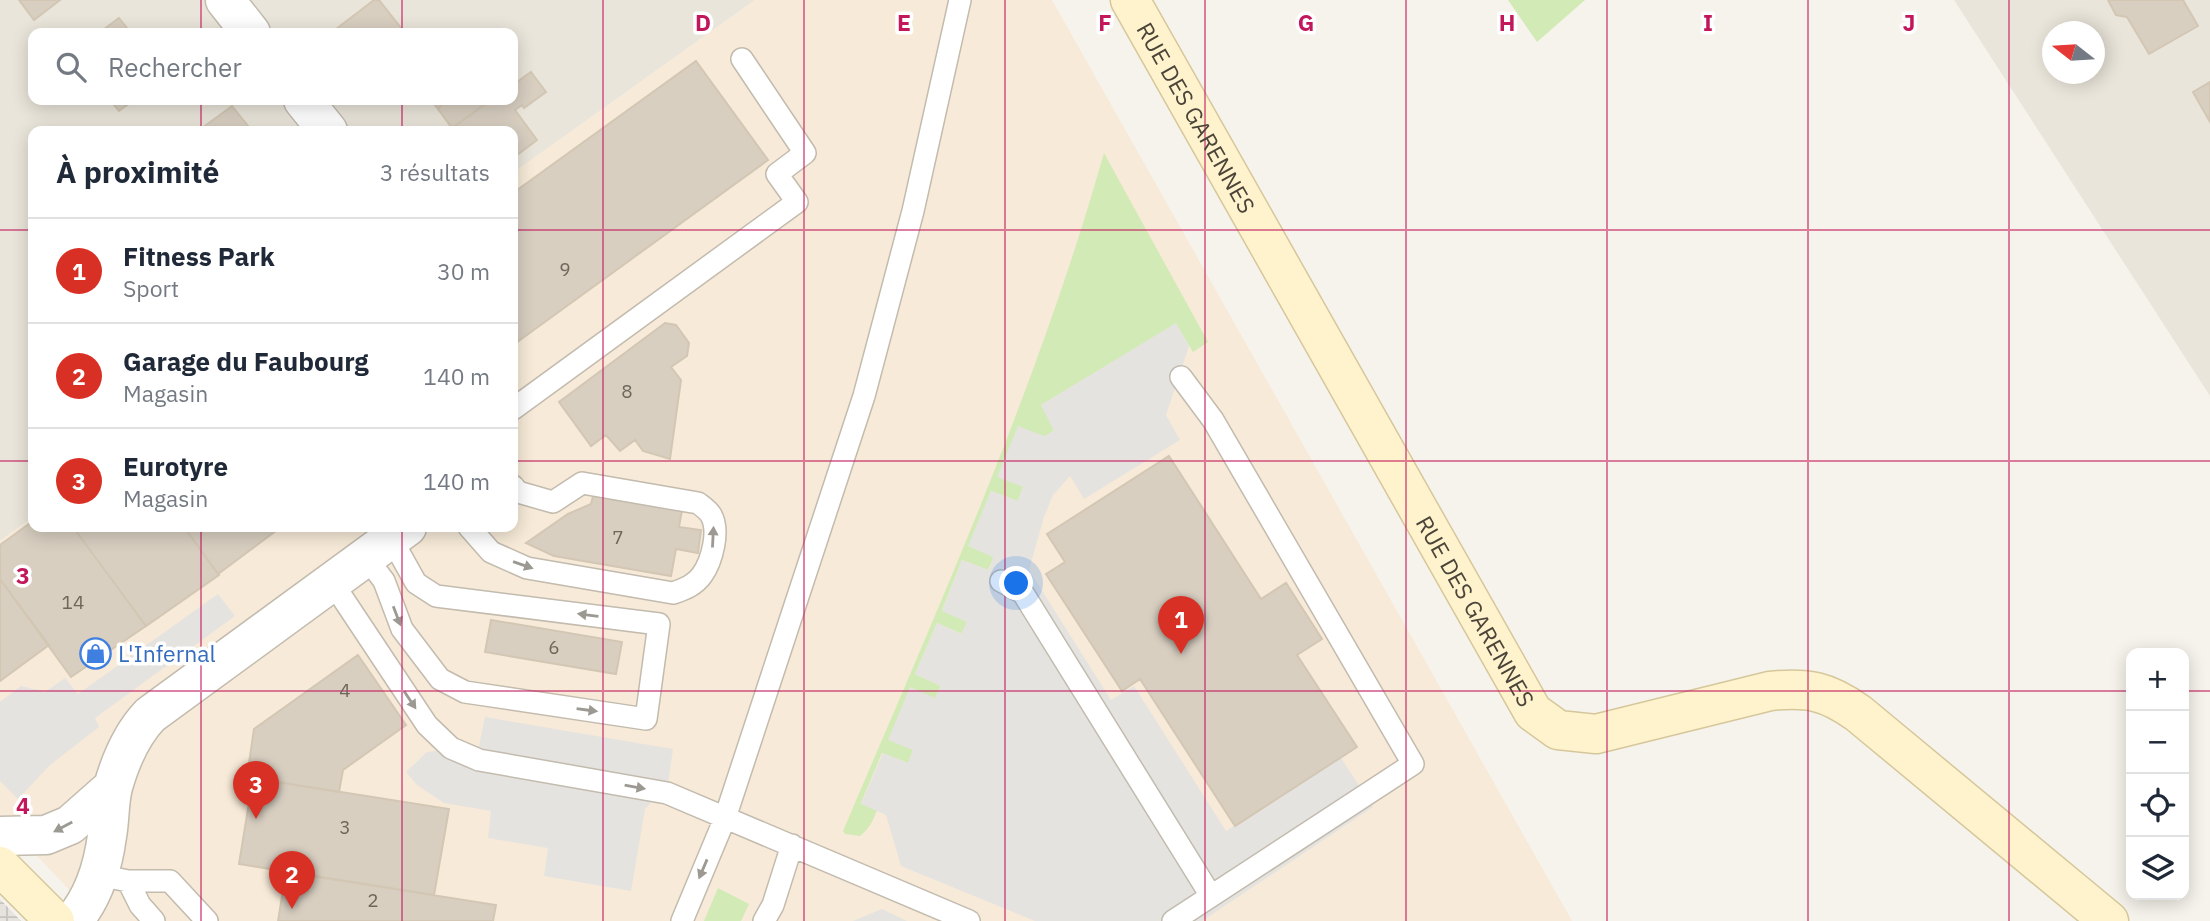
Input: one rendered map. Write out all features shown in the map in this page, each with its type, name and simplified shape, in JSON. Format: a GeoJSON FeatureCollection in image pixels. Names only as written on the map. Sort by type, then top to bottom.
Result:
{"type":"FeatureCollection","features":[{"type":"Feature","properties":{"kind":"street"},"geometry":{"type":"LineString","coordinates":[[225,0],[247,28]]}},
{"type":"Feature","properties":{"kind":"street","name":"RUE DES GARENNES"},"geometry":{"type":"LineString","coordinates":[[1130,0],[1533,712],[1558,730],[1596,734],[1770,691],[1800,689],[1824,693],[1858,713],[2109,921]]}},
{"type":"Feature","properties":{"kind":"street"},"geometry":{"type":"LineString","coordinates":[[307,105],[324,126]]}},
{"type":"Feature","properties":{"kind":"street"},"geometry":{"type":"LineString","coordinates":[[73,921],[113,878],[107,838],[113,787],[136,730],[150,715],[388,541]]}},
{"type":"Feature","properties":{"kind":"street"},"geometry":{"type":"LineString","coordinates":[[0,836],[46,835],[70,825],[113,787]]}},
{"type":"Feature","properties":{"kind":"street"},"geometry":{"type":"LineString","coordinates":[[0,866],[55,921]]}},
{"type":"Feature","properties":{"kind":"lane"},"geometry":{"type":"LineString","coordinates":[[682,921],[725,818],[864,396],[913,211],[960,0]]}},
{"type":"Feature","properties":{"kind":"lane"},"geometry":{"type":"LineString","coordinates":[[518,405],[797,202],[777,174],[805,153],[742,59]]}},
{"type":"Feature","properties":{"kind":"lane"},"geometry":{"type":"LineString","coordinates":[[1173,921],[1413,764],[1213,420],[1181,377]]}},
{"type":"Feature","properties":{"kind":"lane"},"geometry":{"type":"LineString","coordinates":[[473,532],[491,552],[527,568],[673,593],[688,588],[702,576],[711,555],[715,534],[711,515],[698,503],[683,498],[582,483],[553,502],[518,492]]}},
{"type":"Feature","properties":{"kind":"lane"},"geometry":{"type":"LineString","coordinates":[[388,541],[416,583],[436,596],[659,624],[646,719],[465,692],[440,679],[402,629],[384,581],[388,541]]}},
{"type":"Feature","properties":{"kind":"lane"},"geometry":{"type":"LineString","coordinates":[[1001,581],[1023,593],[1211,896]]}},
{"type":"Feature","properties":{"kind":"lane"},"geometry":{"type":"LineString","coordinates":[[331,582],[427,725],[451,748],[480,760],[667,793],[969,921]]}},
{"type":"Feature","properties":{"kind":"lane"},"geometry":{"type":"LineString","coordinates":[[764,921],[773,905],[792,845]]}},
{"type":"Feature","properties":{"kind":"lane"},"geometry":{"type":"LineString","coordinates":[[113,878],[155,921]]}},
{"type":"Feature","properties":{"kind":"lane"},"geometry":{"type":"LineString","coordinates":[[113,878],[170,881],[206,921]]}},
{"type":"Feature","properties":{"kind":"shaded area"},"geometry":{"type":"Polygon","coordinates":[[[0,0],[755,0],[518,169],[518,126],[28,126],[28,521],[0,541],[0,0]]]}},
{"type":"Feature","properties":{"kind":"shaded area"},"geometry":{"type":"Polygon","coordinates":[[[755,0],[1052,0],[1572,921],[99,921],[0,817],[0,541],[28,521],[28,532],[518,532],[518,169],[755,0]]]}},
{"type":"Feature","properties":{"kind":"shaded area"},"geometry":{"type":"Polygon","coordinates":[[[1954,0],[2210,0],[2210,396],[1954,0]]]}},
{"type":"Feature","properties":{"kind":"shaded area"},"geometry":{"type":"Polygon","coordinates":[[[1176,323],[1189,346],[1166,415],[1180,440],[1084,499],[1070,476],[1053,495],[1029,570],[1111,700],[1134,686],[1226,831],[1341,758],[1373,807],[1202,921],[1035,921],[901,866],[886,815],[861,804],[883,753],[908,763],[913,750],[888,740],[910,687],[935,698],[941,686],[915,674],[937,623],[961,634],[967,622],[942,611],[962,560],[989,570],[993,557],[968,546],[991,491],[1018,501],[1023,487],[997,477],[1018,426],[1044,436],[1054,431],[1041,405],[1176,323]]]}},
{"type":"Feature","properties":{"kind":"shaded area"},"geometry":{"type":"Polygon","coordinates":[[[218,594],[235,616],[95,718],[99,727],[50,765],[18,799],[0,781],[0,702],[21,686],[45,692],[65,678],[78,694],[218,594]]]}},
{"type":"Feature","properties":{"kind":"shaded area"},"geometry":{"type":"Polygon","coordinates":[[[485,717],[673,749],[668,784],[645,809],[631,891],[544,876],[548,848],[488,838],[491,811],[444,803],[417,785],[406,772],[427,752],[479,746],[485,717]]]}},
{"type":"Feature","properties":{"kind":"shaded area"},"geometry":{"type":"Polygon","coordinates":[[[0,899],[21,921],[0,921],[0,899]]]}},
{"type":"Feature","properties":{"kind":"shaded area"},"geometry":{"type":"Polygon","coordinates":[[[882,909],[907,921],[853,921],[882,909]]]}},
{"type":"Feature","properties":{"kind":"green space"},"geometry":{"type":"Polygon","coordinates":[[[1508,0],[1585,0],[1537,42],[1508,0]]]}},
{"type":"Feature","properties":{"kind":"green space"},"geometry":{"type":"Polygon","coordinates":[[[1104,153],[1208,342],[1193,352],[1176,324],[1041,405],[1055,430],[1044,437],[1018,426],[1023,487],[1018,501],[991,491],[969,546],[994,557],[988,570],[962,560],[942,610],[968,622],[962,634],[937,623],[915,674],[941,686],[935,698],[888,739],[913,750],[908,763],[882,753],[861,803],[877,810],[866,831],[860,836],[845,834],[843,831],[950,580],[1017,411],[1078,240],[1104,153]]]}},
{"type":"Feature","properties":{"kind":"green space"},"geometry":{"type":"Polygon","coordinates":[[[718,888],[749,904],[741,921],[704,921],[718,888]]]}},
{"type":"Feature","properties":{"kind":"building"},"geometry":{"type":"Polygon","coordinates":[[[19,0],[60,0],[34,20],[19,0]]]}},
{"type":"Feature","properties":{"kind":"building"},"geometry":{"type":"Polygon","coordinates":[[[374,0],[379,0],[401,28],[338,28],[374,0]]]}},
{"type":"Feature","properties":{"kind":"building"},"geometry":{"type":"Polygon","coordinates":[[[2108,0],[2183,0],[2198,26],[2149,54],[2127,17],[2116,15],[2108,0]]]}},
{"type":"Feature","properties":{"kind":"building"},"geometry":{"type":"Polygon","coordinates":[[[119,18],[127,28],[106,28],[119,18]]]}},
{"type":"Feature","properties":{"kind":"building"},"geometry":{"type":"Polygon","coordinates":[[[696,61],[768,160],[518,341],[518,189],[696,61]]]}},
{"type":"Feature","properties":{"kind":"building"},"geometry":{"type":"Polygon","coordinates":[[[531,72],[546,92],[524,108],[522,105],[515,110],[537,140],[518,154],[518,126],[455,126],[484,105],[518,105],[518,81],[531,72]]]}},
{"type":"Feature","properties":{"kind":"building"},"geometry":{"type":"Polygon","coordinates":[[[2210,82],[2210,122],[2193,92],[2210,82]]]}},
{"type":"Feature","properties":{"kind":"building"},"geometry":{"type":"Polygon","coordinates":[[[114,105],[127,105],[119,111],[114,105]]]}},
{"type":"Feature","properties":{"kind":"building"},"geometry":{"type":"Polygon","coordinates":[[[441,105],[484,105],[455,126],[451,126],[438,109],[441,105]]]}},
{"type":"Feature","properties":{"kind":"building"},"geometry":{"type":"Polygon","coordinates":[[[232,106],[248,126],[205,126],[232,106]]]}},
{"type":"Feature","properties":{"kind":"building"},"geometry":{"type":"Polygon","coordinates":[[[665,323],[676,325],[689,343],[687,356],[671,367],[681,380],[670,459],[643,451],[635,440],[620,451],[606,435],[591,446],[559,402],[665,323]]]}},
{"type":"Feature","properties":{"kind":"building"},"geometry":{"type":"Polygon","coordinates":[[[1169,456],[1261,599],[1286,583],[1322,639],[1297,655],[1357,747],[1235,826],[1140,679],[1122,691],[1046,574],[1065,562],[1047,534],[1169,456]]]}},
{"type":"Feature","properties":{"kind":"building"},"geometry":{"type":"Polygon","coordinates":[[[593,496],[682,510],[679,527],[701,530],[698,553],[676,549],[671,576],[554,556],[526,543],[568,514],[591,504],[593,496]]]}},
{"type":"Feature","properties":{"kind":"building"},"geometry":{"type":"Polygon","coordinates":[[[28,525],[28,532],[77,532],[146,626],[71,677],[0,579],[0,545],[28,525]]]}},
{"type":"Feature","properties":{"kind":"building"},"geometry":{"type":"Polygon","coordinates":[[[77,532],[188,532],[219,575],[146,626],[77,532]]]}},
{"type":"Feature","properties":{"kind":"building"},"geometry":{"type":"Polygon","coordinates":[[[188,532],[274,532],[218,574],[188,532]]]}},
{"type":"Feature","properties":{"kind":"building"},"geometry":{"type":"Polygon","coordinates":[[[0,579],[49,645],[0,681],[0,579]]]}},
{"type":"Feature","properties":{"kind":"building"},"geometry":{"type":"Polygon","coordinates":[[[491,620],[622,642],[616,674],[485,652],[491,620]]]}},
{"type":"Feature","properties":{"kind":"building"},"geometry":{"type":"Polygon","coordinates":[[[358,655],[406,725],[343,770],[339,792],[247,777],[254,729],[358,655]]]}},
{"type":"Feature","properties":{"kind":"building"},"geometry":{"type":"Polygon","coordinates":[[[253,778],[449,809],[434,895],[239,864],[253,778]]]}},
{"type":"Feature","properties":{"kind":"building"},"geometry":{"type":"Polygon","coordinates":[[[286,872],[496,905],[493,921],[278,921],[286,872]]]}},
{"type":"Feature","properties":{"kind":"place","name":"L'Infernal"},"geometry":{"type":"Point","coordinates":[95,653]}},
{"type":"Feature","properties":{"kind":"place","name":"Fitness Park"},"geometry":{"type":"Point","coordinates":[1181,654]}},
{"type":"Feature","properties":{"kind":"place","name":"Eurotyre"},"geometry":{"type":"Point","coordinates":[256,819]}},
{"type":"Feature","properties":{"kind":"place","name":"Garage du Faubourg"},"geometry":{"type":"Point","coordinates":[292,909]}}]}
